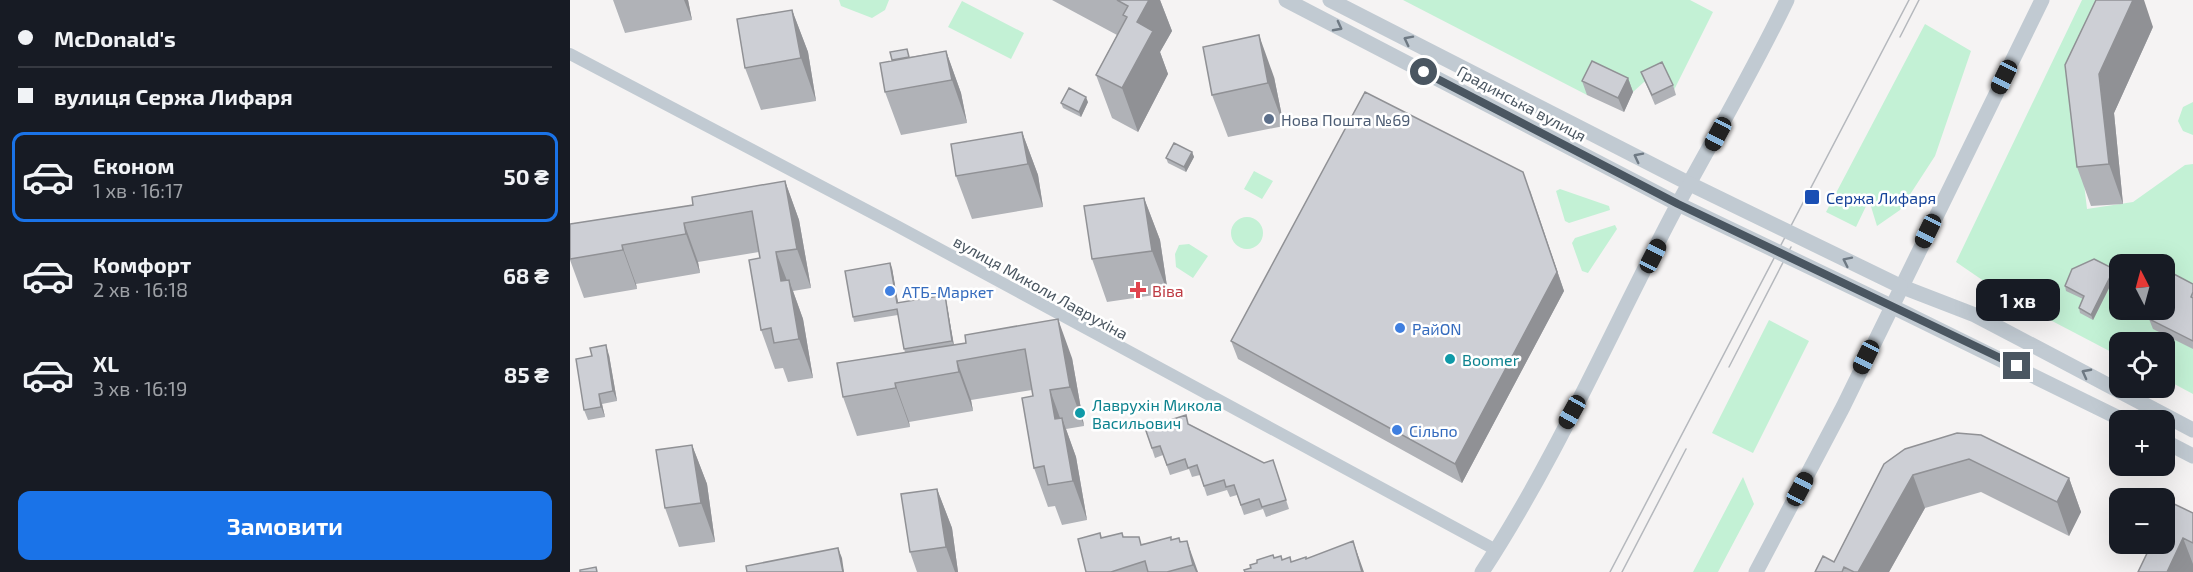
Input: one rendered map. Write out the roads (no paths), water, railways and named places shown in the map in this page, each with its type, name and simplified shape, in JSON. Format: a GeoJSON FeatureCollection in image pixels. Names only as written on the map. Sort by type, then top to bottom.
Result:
{"type":"FeatureCollection","features":[{"type":"Feature","properties":{"kind":"street","name":"Градинська вулиця"},"geometry":{"type":"LineString","coordinates":[[1286,0],[1678,204],[2109,413]]}},
{"type":"Feature","properties":{"kind":"street","name":"Градинська вулиця"},"geometry":{"type":"LineString","coordinates":[[1330,0],[1690,184],[1900,286],[1975,315],[2193,430]]}},
{"type":"Feature","properties":{"kind":"street"},"geometry":{"type":"LineString","coordinates":[[1482,572],[1583,392],[1678,204],[1787,0]]}},
{"type":"Feature","properties":{"kind":"street"},"geometry":{"type":"LineString","coordinates":[[1756,572],[1843,407],[1900,286],[2042,0]]}},
{"type":"Feature","properties":{"kind":"street","name":"вулиця Миколи Лаврухіна"},"geometry":{"type":"LineString","coordinates":[[570,54],[894,225],[1496,550]]}},
{"type":"Feature","properties":{"kind":"street"},"geometry":{"type":"LineString","coordinates":[[2175,447],[2193,456]]}},
{"type":"Feature","properties":{"kind":"tram line"},"geometry":{"type":"LineString","coordinates":[[1610,572],[1909,0]]}},
{"type":"Feature","properties":{"kind":"tram line"},"geometry":{"type":"LineString","coordinates":[[1900,37],[1919,0]]}},
{"type":"Feature","properties":{"kind":"tram line"},"geometry":{"type":"LineString","coordinates":[[1729,367],[1791,247]]}},
{"type":"Feature","properties":{"kind":"tram line"},"geometry":{"type":"LineString","coordinates":[[1622,572],[1686,449]]}},
{"type":"Feature","properties":{"kind":"place","name":"Нова Пошта №69"},"geometry":{"type":"Point","coordinates":[1269,119]}},
{"type":"Feature","properties":{"kind":"place","name":"Сержа Лифаря"},"geometry":{"type":"Point","coordinates":[1812,197]}},
{"type":"Feature","properties":{"kind":"place","name":"Віва"},"geometry":{"type":"Point","coordinates":[1138,290]}},
{"type":"Feature","properties":{"kind":"place","name":"АТБ-Маркет"},"geometry":{"type":"Point","coordinates":[890,291]}},
{"type":"Feature","properties":{"kind":"place","name":"РайON"},"geometry":{"type":"Point","coordinates":[1400,328]}},
{"type":"Feature","properties":{"kind":"place","name":"Boomer"},"geometry":{"type":"Point","coordinates":[1450,359]}},
{"type":"Feature","properties":{"kind":"place","name":"Лаврухін Микола Васильович"},"geometry":{"type":"Point","coordinates":[1080,413]}},
{"type":"Feature","properties":{"kind":"place","name":"Сільпо"},"geometry":{"type":"Point","coordinates":[1397,430]}}]}
